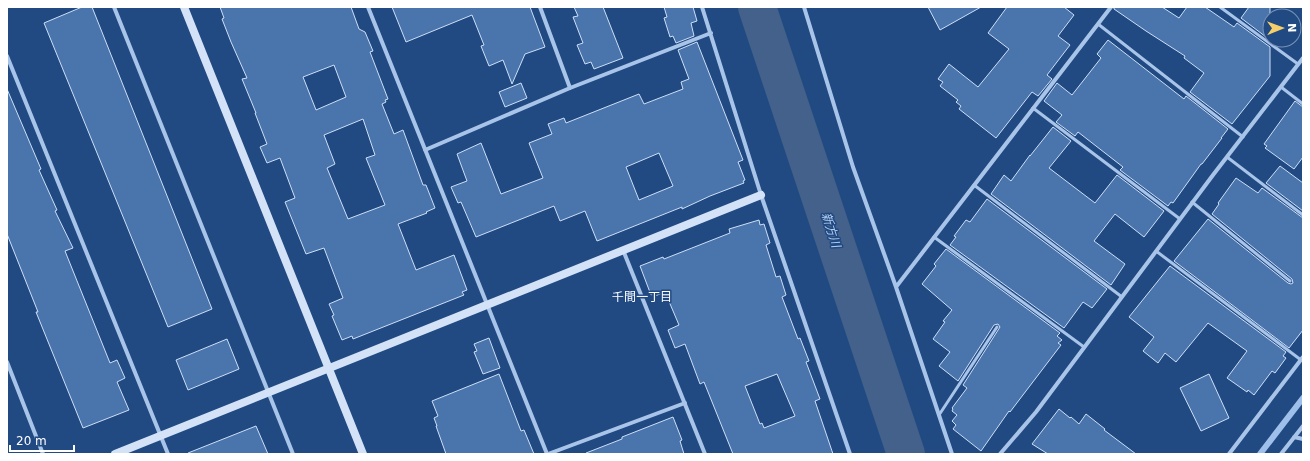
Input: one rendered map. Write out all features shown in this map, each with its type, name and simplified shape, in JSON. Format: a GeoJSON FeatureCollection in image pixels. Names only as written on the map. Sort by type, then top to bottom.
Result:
{"type":"FeatureCollection","features":[{"type":"Feature","properties":{"kind":"street"},"geometry":{"type":"LineString","coordinates":[[114,7],[293,454]]}},
{"type":"Feature","properties":{"kind":"street"},"geometry":{"type":"LineString","coordinates":[[184,7],[363,454]]}},
{"type":"Feature","properties":{"kind":"street"},"geometry":{"type":"LineString","coordinates":[[368,7],[547,454],[685,403]]}},
{"type":"Feature","properties":{"kind":"street"},"geometry":{"type":"LineString","coordinates":[[540,7],[570,88]]}},
{"type":"Feature","properties":{"kind":"street"},"geometry":{"type":"LineString","coordinates":[[702,7],[761,195],[850,454]]}},
{"type":"Feature","properties":{"kind":"street"},"geometry":{"type":"LineString","coordinates":[[804,7],[853,166],[896,287],[952,454]]}},
{"type":"Feature","properties":{"kind":"street"},"geometry":{"type":"LineString","coordinates":[[896,287],[1111,7]]}},
{"type":"Feature","properties":{"kind":"street"},"geometry":{"type":"LineString","coordinates":[[425,150],[570,88],[711,33]]}},
{"type":"Feature","properties":{"kind":"street"},"geometry":{"type":"LineString","coordinates":[[7,56],[168,454]]}},
{"type":"Feature","properties":{"kind":"street"},"geometry":{"type":"LineString","coordinates":[[1000,454],[1036,412],[1192,202],[1303,58]]}},
{"type":"Feature","properties":{"kind":"street"},"geometry":{"type":"LineString","coordinates":[[115,454],[761,195]]}},
{"type":"Feature","properties":{"kind":"street"},"geometry":{"type":"LineString","coordinates":[[623,250],[705,454]]}},
{"type":"Feature","properties":{"kind":"street"},"geometry":{"type":"LineString","coordinates":[[1230,454],[1302,358]]}},
{"type":"Feature","properties":{"kind":"street"},"geometry":{"type":"LineString","coordinates":[[7,362],[43,454]]}},
{"type":"Feature","properties":{"kind":"street"},"geometry":{"type":"LineString","coordinates":[[1281,454],[1303,426]]}},
{"type":"Feature","properties":{"kind":"street"},"geometry":{"type":"LineString","coordinates":[[1294,437],[1303,439]]}},
{"type":"Feature","properties":{"kind":"lane"},"geometry":{"type":"LineString","coordinates":[[1220,7],[1298,64]]}},
{"type":"Feature","properties":{"kind":"lane"},"geometry":{"type":"LineString","coordinates":[[1098,24],[1243,137]]}},
{"type":"Feature","properties":{"kind":"lane"},"geometry":{"type":"LineString","coordinates":[[1281,87],[1303,104]]}},
{"type":"Feature","properties":{"kind":"lane"},"geometry":{"type":"LineString","coordinates":[[1033,108],[1180,219]]}},
{"type":"Feature","properties":{"kind":"lane"},"geometry":{"type":"LineString","coordinates":[[1227,157],[1303,215]]}},
{"type":"Feature","properties":{"kind":"lane"},"geometry":{"type":"LineString","coordinates":[[974,185],[1122,297]]}},
{"type":"Feature","properties":{"kind":"lane"},"geometry":{"type":"LineString","coordinates":[[1192,202],[1290,281]]}},
{"type":"Feature","properties":{"kind":"lane"},"geometry":{"type":"LineString","coordinates":[[934,237],[1084,347]]}},
{"type":"Feature","properties":{"kind":"lane"},"geometry":{"type":"LineString","coordinates":[[1156,251],[1302,358]]}},
{"type":"Feature","properties":{"kind":"lane"},"geometry":{"type":"LineString","coordinates":[[939,416],[997,327]]}},
{"type":"Feature","properties":{"kind":"building"},"geometry":{"type":"Polygon","coordinates":[[[82,7],[92,7],[212,309],[168,327],[44,23],[82,7]]]}},
{"type":"Feature","properties":{"kind":"building"},"geometry":{"type":"Polygon","coordinates":[[[220,7],[351,7],[359,29],[365,32],[373,51],[370,52],[388,99],[382,104],[394,134],[403,130],[423,185],[426,185],[435,208],[426,212],[427,213],[398,224],[416,270],[454,255],[467,290],[462,292],[464,295],[353,339],[352,336],[342,340],[332,316],[334,315],[329,304],[343,298],[324,248],[306,254],[285,202],[295,198],[280,158],[267,163],[260,147],[267,144],[242,79],[247,78],[222,19],[224,18],[220,7]],[[334,65],[303,77],[316,110],[346,97],[334,65]],[[363,119],[324,135],[335,164],[327,168],[348,219],[385,205],[366,158],[375,155],[363,119]]]}},
{"type":"Feature","properties":{"kind":"building"},"geometry":{"type":"Polygon","coordinates":[[[392,7],[530,7],[545,47],[525,54],[512,84],[503,60],[489,66],[481,46],[484,45],[472,15],[406,42],[392,7]]]}},
{"type":"Feature","properties":{"kind":"building"},"geometry":{"type":"Polygon","coordinates":[[[574,7],[603,7],[623,58],[594,69],[591,62],[585,64],[577,45],[583,43],[573,17],[578,16],[574,7]]]}},
{"type":"Feature","properties":{"kind":"building"},"geometry":{"type":"Polygon","coordinates":[[[664,7],[693,7],[697,21],[691,23],[694,36],[676,43],[673,36],[670,37],[664,18],[667,17],[664,7]]]}},
{"type":"Feature","properties":{"kind":"building"},"geometry":{"type":"Polygon","coordinates":[[[928,7],[981,7],[940,30],[928,7]]]}},
{"type":"Feature","properties":{"kind":"building"},"geometry":{"type":"Polygon","coordinates":[[[1007,7],[1064,7],[1074,15],[1058,36],[1070,45],[1047,75],[1052,79],[1038,96],[1032,92],[996,138],[959,109],[961,106],[956,102],[958,100],[940,86],[943,82],[938,79],[949,64],[978,87],[1009,49],[988,33],[1007,7]]]}},
{"type":"Feature","properties":{"kind":"building"},"geometry":{"type":"Polygon","coordinates":[[[1114,7],[1162,7],[1179,18],[1187,7],[1205,7],[1234,27],[1237,23],[1262,41],[1262,48],[1270,48],[1270,76],[1232,124],[1190,92],[1204,73],[1184,58],[1185,56],[1114,9],[1114,7]]]}},
{"type":"Feature","properties":{"kind":"building"},"geometry":{"type":"Polygon","coordinates":[[[1249,7],[1270,7],[1262,8],[1262,34],[1241,18],[1249,7]]]}},
{"type":"Feature","properties":{"kind":"building"},"geometry":{"type":"Polygon","coordinates":[[[1108,40],[1184,99],[1186,96],[1228,129],[1173,203],[1171,202],[1168,206],[1120,170],[1123,167],[1078,132],[1075,136],[1056,122],[1062,115],[1044,101],[1057,83],[1072,95],[1101,58],[1097,54],[1108,40]]]}},
{"type":"Feature","properties":{"kind":"building"},"geometry":{"type":"Polygon","coordinates":[[[697,42],[743,160],[738,162],[745,180],[743,181],[744,183],[682,209],[682,207],[597,241],[585,211],[560,221],[554,206],[476,237],[461,202],[458,203],[451,187],[467,181],[457,154],[481,143],[501,194],[543,178],[529,143],[552,134],[548,124],[564,118],[566,123],[639,94],[644,104],[683,89],[681,82],[689,79],[678,50],[697,42]],[[659,153],[626,167],[639,200],[673,186],[659,153]]]}},
{"type":"Feature","properties":{"kind":"building"},"geometry":{"type":"Polygon","coordinates":[[[521,83],[527,98],[505,107],[499,92],[521,83]]]}},
{"type":"Feature","properties":{"kind":"building"},"geometry":{"type":"Polygon","coordinates":[[[7,89],[41,169],[39,170],[57,210],[55,211],[73,248],[65,251],[110,363],[117,360],[125,378],[117,382],[129,410],[83,428],[36,312],[38,312],[7,234],[7,89]]]}},
{"type":"Feature","properties":{"kind":"building"},"geometry":{"type":"Polygon","coordinates":[[[1295,101],[1303,107],[1303,157],[1294,169],[1265,148],[1267,146],[1264,144],[1295,101]]]}},
{"type":"Feature","properties":{"kind":"building"},"geometry":{"type":"Polygon","coordinates":[[[1053,127],[1071,141],[1049,168],[1095,203],[1117,175],[1164,211],[1144,237],[1115,214],[1094,241],[1125,264],[1111,285],[991,194],[1004,175],[1011,181],[1053,127]]]}},
{"type":"Feature","properties":{"kind":"building"},"geometry":{"type":"Polygon","coordinates":[[[1280,166],[1303,183],[1303,211],[1266,183],[1280,166]]]}},
{"type":"Feature","properties":{"kind":"building"},"geometry":{"type":"Polygon","coordinates":[[[1236,178],[1258,193],[1262,188],[1303,218],[1303,330],[1289,348],[1174,261],[1208,219],[1288,283],[1293,283],[1292,279],[1212,214],[1236,178]]]}},
{"type":"Feature","properties":{"kind":"building"},"geometry":{"type":"Polygon","coordinates":[[[987,199],[1107,289],[1092,308],[1083,302],[1064,328],[950,245],[956,237],[954,236],[966,220],[970,222],[987,199]]]}},
{"type":"Feature","properties":{"kind":"building"},"geometry":{"type":"Polygon","coordinates":[[[759,220],[760,225],[764,224],[770,243],[766,245],[776,277],[780,276],[786,295],[782,297],[798,339],[800,338],[809,361],[806,362],[820,399],[815,401],[833,454],[733,454],[704,382],[700,384],[685,344],[675,348],[668,330],[679,325],[665,292],[655,296],[654,293],[651,295],[640,266],[663,257],[664,259],[730,233],[729,229],[759,220]],[[777,374],[745,386],[760,424],[762,423],[764,428],[795,416],[777,374]]]}},
{"type":"Feature","properties":{"kind":"building"},"geometry":{"type":"Polygon","coordinates":[[[946,249],[1060,333],[1057,336],[1062,340],[1058,343],[1061,345],[1010,412],[1009,411],[981,451],[953,429],[956,425],[952,421],[957,415],[952,411],[952,408],[967,388],[963,385],[1000,327],[998,324],[994,325],[958,381],[939,366],[950,352],[933,339],[945,322],[943,321],[952,310],[922,284],[936,266],[934,264],[946,249]]]}},
{"type":"Feature","properties":{"kind":"building"},"geometry":{"type":"Polygon","coordinates":[[[1170,266],[1286,352],[1283,356],[1286,358],[1275,373],[1272,371],[1254,395],[1227,378],[1247,351],[1208,323],[1176,362],[1165,353],[1158,363],[1143,351],[1154,337],[1129,317],[1170,266]]]}},
{"type":"Feature","properties":{"kind":"building"},"geometry":{"type":"Polygon","coordinates":[[[489,338],[500,368],[483,374],[474,352],[477,351],[474,344],[489,338]]]}},
{"type":"Feature","properties":{"kind":"building"},"geometry":{"type":"Polygon","coordinates":[[[227,339],[239,369],[188,390],[176,360],[227,339]]]}},
{"type":"Feature","properties":{"kind":"building"},"geometry":{"type":"Polygon","coordinates":[[[499,374],[521,431],[524,430],[534,454],[446,454],[436,426],[434,418],[438,416],[432,401],[499,374]]]}},
{"type":"Feature","properties":{"kind":"building"},"geometry":{"type":"Polygon","coordinates":[[[1209,374],[1229,418],[1201,431],[1180,388],[1209,374]]]}},
{"type":"Feature","properties":{"kind":"building"},"geometry":{"type":"Polygon","coordinates":[[[1059,409],[1079,424],[1086,414],[1105,429],[1104,430],[1136,454],[1048,454],[1032,444],[1059,409]]]}},
{"type":"Feature","properties":{"kind":"building"},"geometry":{"type":"Polygon","coordinates":[[[673,417],[682,440],[680,441],[684,454],[586,454],[622,439],[622,437],[673,417]]]}},
{"type":"Feature","properties":{"kind":"building"},"geometry":{"type":"Polygon","coordinates":[[[256,426],[268,454],[188,454],[188,453],[256,426]]]}},
{"type":"Feature","properties":{"kind":"waterway","name":"新方川"},"geometry":{"type":"LineString","coordinates":[[757,7],[906,454]]}},
{"type":"Feature","properties":{"kind":"waterway"},"geometry":{"type":"LineString","coordinates":[[1260,454],[1303,398]]}},
{"type":"Feature","properties":{"kind":"district","name":"千間一丁目"},"geometry":{"type":"Point","coordinates":[642,297]}}]}
